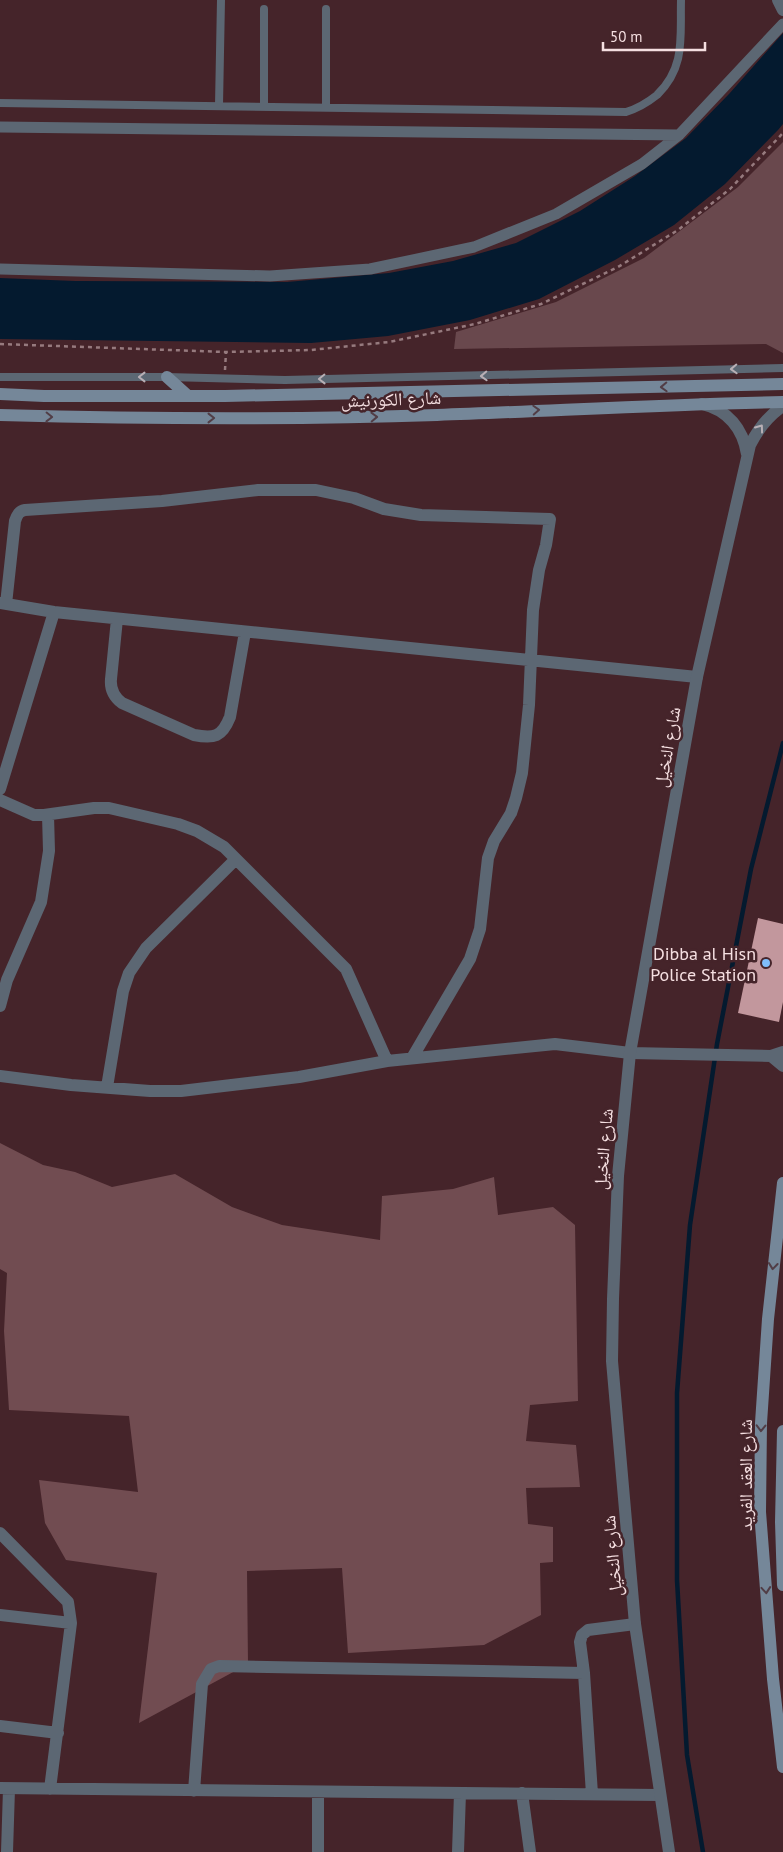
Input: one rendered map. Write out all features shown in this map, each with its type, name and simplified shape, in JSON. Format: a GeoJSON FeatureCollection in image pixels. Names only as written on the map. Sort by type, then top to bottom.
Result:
{"type":"FeatureCollection","features":[{"type":"Feature","properties":{"kind":"main road"},"geometry":{"type":"LineString","coordinates":[[167,377],[188,396]]}},
{"type":"Feature","properties":{"kind":"main road","name":"شارع الكورنيش"},"geometry":{"type":"LineString","coordinates":[[0,394],[188,396],[783,384]]}},
{"type":"Feature","properties":{"kind":"main road","name":"شارع الكورنيش"},"geometry":{"type":"LineString","coordinates":[[0,416],[342,418],[697,403],[783,402]]}},
{"type":"Feature","properties":{"kind":"main road","name":"شارع العقد الفريد"},"geometry":{"type":"LineString","coordinates":[[783,1183],[768,1319],[761,1423],[760,1512],[773,1679],[783,1767]]}},
{"type":"Feature","properties":{"kind":"main road","name":"شارع العقد الفريد"},"geometry":{"type":"LineString","coordinates":[[783,1431],[781,1522],[783,1585]]}},
{"type":"Feature","properties":{"kind":"street"},"geometry":{"type":"LineString","coordinates":[[778,0],[783,10]]}},
{"type":"Feature","properties":{"kind":"street"},"geometry":{"type":"LineString","coordinates":[[0,269],[270,276],[370,269],[474,247],[556,214],[642,164],[679,135],[783,24]]}},
{"type":"Feature","properties":{"kind":"street"},"geometry":{"type":"LineString","coordinates":[[0,127],[679,135]]}},
{"type":"Feature","properties":{"kind":"street","name":"شارع النخيل"},"geometry":{"type":"LineString","coordinates":[[697,403],[710,406],[722,412],[732,421],[740,431],[747,457]]}},
{"type":"Feature","properties":{"kind":"street","name":"شارع النخيل"},"geometry":{"type":"LineString","coordinates":[[669,1852],[635,1624],[612,1361],[617,1194],[630,1054],[697,677],[747,457],[753,440],[762,425],[783,406]]}},
{"type":"Feature","properties":{"kind":"street"},"geometry":{"type":"LineString","coordinates":[[412,1058],[460,979],[476,943],[485,897],[488,858],[494,842],[511,813],[522,773],[529,705],[532,660],[533,610],[550,519],[421,515],[384,509],[354,498],[316,490],[258,490],[162,501],[21,511],[17,515],[3,603],[54,612],[117,619],[532,660],[697,677]]}},
{"type":"Feature","properties":{"kind":"street"},"geometry":{"type":"LineString","coordinates":[[0,789],[54,612]]}},
{"type":"Feature","properties":{"kind":"street"},"geometry":{"type":"LineString","coordinates":[[117,619],[110,679],[110,686],[116,698],[131,707],[194,735],[213,738],[222,733],[230,717],[245,632]]}},
{"type":"Feature","properties":{"kind":"street"},"geometry":{"type":"LineString","coordinates":[[0,800],[34,815],[110,808],[178,824],[197,831],[224,847],[346,969],[387,1061]]}},
{"type":"Feature","properties":{"kind":"street"},"geometry":{"type":"LineString","coordinates":[[0,1006],[7,980],[41,902],[49,851],[48,814]]}},
{"type":"Feature","properties":{"kind":"street"},"geometry":{"type":"LineString","coordinates":[[107,1088],[122,991],[129,973],[146,948],[236,859]]}},
{"type":"Feature","properties":{"kind":"street"},"geometry":{"type":"LineString","coordinates":[[0,1076],[107,1088],[181,1091],[299,1077],[387,1061],[556,1044],[630,1054],[777,1054],[783,1066]]}},
{"type":"Feature","properties":{"kind":"street"},"geometry":{"type":"LineString","coordinates":[[0,1533],[68,1602],[71,1623],[50,1789]]}},
{"type":"Feature","properties":{"kind":"street"},"geometry":{"type":"LineString","coordinates":[[0,1615],[71,1623]]}},
{"type":"Feature","properties":{"kind":"street"},"geometry":{"type":"LineString","coordinates":[[592,1794],[584,1673],[580,1642],[582,1635],[588,1630],[635,1624]]}},
{"type":"Feature","properties":{"kind":"street"},"geometry":{"type":"LineString","coordinates":[[194,1791],[202,1684],[211,1669],[219,1666],[584,1673]]}},
{"type":"Feature","properties":{"kind":"street"},"geometry":{"type":"LineString","coordinates":[[0,1726],[58,1733]]}},
{"type":"Feature","properties":{"kind":"street"},"geometry":{"type":"LineString","coordinates":[[7,1852],[5,1789],[660,1795]]}},
{"type":"Feature","properties":{"kind":"street"},"geometry":{"type":"LineString","coordinates":[[318,1792],[318,1852]]}},
{"type":"Feature","properties":{"kind":"street"},"geometry":{"type":"LineString","coordinates":[[458,1852],[460,1793]]}},
{"type":"Feature","properties":{"kind":"street"},"geometry":{"type":"LineString","coordinates":[[522,1794],[530,1852]]}},
{"type":"Feature","properties":{"kind":"lane"},"geometry":{"type":"LineString","coordinates":[[219,106],[220,0]]}},
{"type":"Feature","properties":{"kind":"lane"},"geometry":{"type":"LineString","coordinates":[[0,103],[617,112],[636,109],[648,103],[667,85],[676,68],[680,51],[681,0]]}},
{"type":"Feature","properties":{"kind":"lane"},"geometry":{"type":"LineString","coordinates":[[326,8],[326,107]]}},
{"type":"Feature","properties":{"kind":"lane"},"geometry":{"type":"LineString","coordinates":[[264,9],[264,106]]}},
{"type":"Feature","properties":{"kind":"lane"},"geometry":{"type":"LineString","coordinates":[[0,377],[167,377],[285,380],[783,368]]}},
{"type":"Feature","properties":{"kind":"path"},"geometry":{"type":"LineString","coordinates":[[0,344],[226,352],[311,350],[389,342],[475,324],[541,304],[618,267],[678,230],[730,189],[783,133]]}},
{"type":"Feature","properties":{"kind":"shaded area"},"geometry":{"type":"Polygon","coordinates":[[[783,142],[783,353],[766,344],[454,349],[456,332],[556,302],[644,258],[738,187],[783,142]]]}},
{"type":"Feature","properties":{"kind":"shaded area"},"geometry":{"type":"Polygon","coordinates":[[[0,1143],[43,1165],[75,1172],[112,1187],[175,1174],[232,1207],[282,1225],[380,1240],[382,1196],[453,1189],[494,1177],[498,1215],[553,1207],[575,1225],[578,1401],[530,1405],[526,1441],[576,1445],[580,1487],[526,1488],[528,1524],[553,1527],[553,1562],[540,1563],[541,1615],[484,1645],[348,1653],[342,1568],[247,1571],[248,1664],[139,1723],[157,1573],[66,1560],[45,1523],[39,1480],[138,1492],[129,1416],[9,1410],[4,1331],[7,1273],[0,1269],[0,1143]]]}},
{"type":"Feature","properties":{"kind":"water"},"geometry":{"type":"Polygon","coordinates":[[[783,33],[783,124],[778,130],[725,184],[674,225],[615,260],[539,299],[470,320],[388,336],[311,343],[0,339],[0,278],[75,281],[287,282],[389,273],[453,261],[516,243],[580,211],[635,176],[686,138],[729,94],[783,33]]]}},
{"type":"Feature","properties":{"kind":"building","name":"Dibba al Hisn Police Station"},"geometry":{"type":"Polygon","coordinates":[[[758,918],[783,924],[783,1002],[779,1022],[738,1013],[758,918]]]}},
{"type":"Feature","properties":{"kind":"waterway"},"geometry":{"type":"LineString","coordinates":[[703,1852],[687,1755],[677,1580],[677,1393],[690,1225],[717,1044],[751,869],[783,743]]}},
{"type":"Feature","properties":{"kind":"place","name":"Dibba al Hisn Police Station"},"geometry":{"type":"Point","coordinates":[766,963]}}]}
